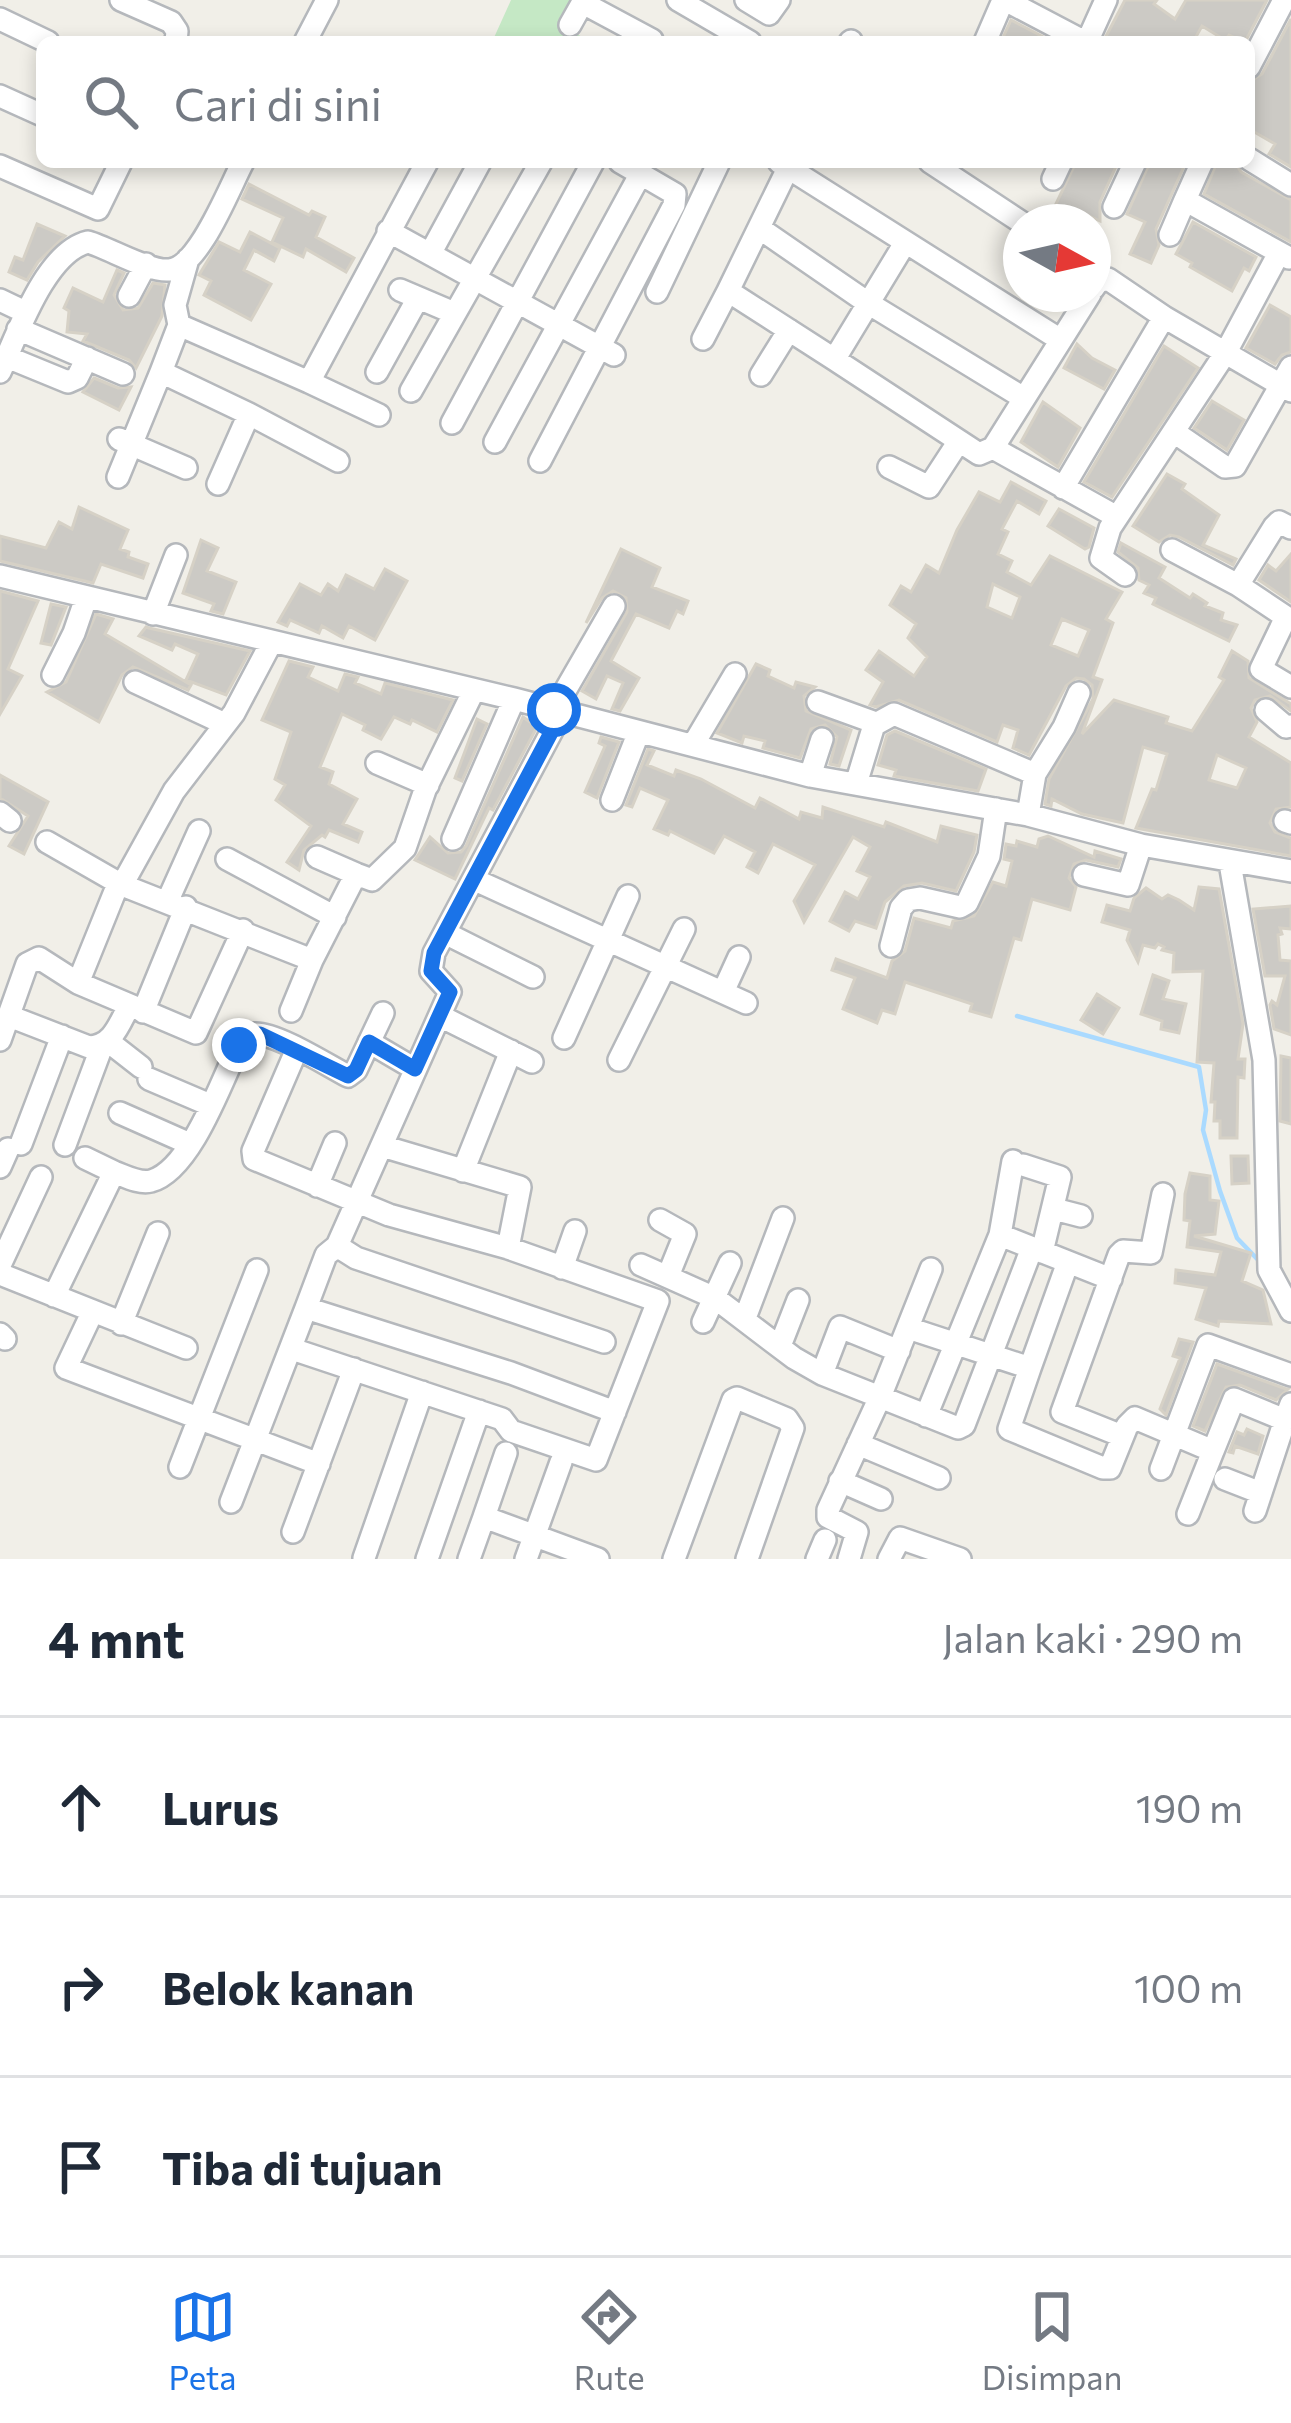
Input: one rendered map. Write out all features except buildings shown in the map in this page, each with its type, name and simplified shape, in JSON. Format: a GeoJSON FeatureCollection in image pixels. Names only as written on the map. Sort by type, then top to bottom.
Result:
{"type":"FeatureCollection","features":[{"type":"Feature","properties":{"kind":"street"},"geometry":{"type":"LineString","coordinates":[[121,0],[171,22],[177,36]]}},
{"type":"Feature","properties":{"kind":"street"},"geometry":{"type":"LineString","coordinates":[[308,36],[327,0]]}},
{"type":"Feature","properties":{"kind":"street"},"geometry":{"type":"LineString","coordinates":[[678,0],[740,36]]}},
{"type":"Feature","properties":{"kind":"street"},"geometry":{"type":"LineString","coordinates":[[746,0],[769,14],[779,0]]}},
{"type":"Feature","properties":{"kind":"street"},"geometry":{"type":"LineString","coordinates":[[1255,56],[1284,0]]}},
{"type":"Feature","properties":{"kind":"street"},"geometry":{"type":"LineString","coordinates":[[570,25],[583,1],[645,36]]}},
{"type":"Feature","properties":{"kind":"street"},"geometry":{"type":"LineString","coordinates":[[988,36],[1001,4],[1007,1],[1053,34]]}},
{"type":"Feature","properties":{"kind":"street"},"geometry":{"type":"LineString","coordinates":[[1088,36],[1098,2]]}},
{"type":"Feature","properties":{"kind":"street"},"geometry":{"type":"LineString","coordinates":[[0,20],[36,36]]}},
{"type":"Feature","properties":{"kind":"street"},"geometry":{"type":"LineString","coordinates":[[0,96],[36,112]]}},
{"type":"Feature","properties":{"kind":"street"},"geometry":{"type":"LineString","coordinates":[[1255,163],[1291,185]]}},
{"type":"Feature","properties":{"kind":"street"},"geometry":{"type":"LineString","coordinates":[[0,166],[98,209]]}},
{"type":"Feature","properties":{"kind":"street"},"geometry":{"type":"LineString","coordinates":[[87,358],[77,378],[68,382],[3,365],[21,320],[61,258],[88,242],[118,168]]}},
{"type":"Feature","properties":{"kind":"street"},"geometry":{"type":"LineString","coordinates":[[88,242],[169,270],[198,249],[240,168]]}},
{"type":"Feature","properties":{"kind":"street"},"geometry":{"type":"LineString","coordinates":[[309,382],[424,168]]}},
{"type":"Feature","properties":{"kind":"street"},"geometry":{"type":"LineString","coordinates":[[430,254],[477,168]]}},
{"type":"Feature","properties":{"kind":"street"},"geometry":{"type":"LineString","coordinates":[[411,391],[537,168]]}},
{"type":"Feature","properties":{"kind":"street"},"geometry":{"type":"LineString","coordinates":[[452,423],[590,168]]}},
{"type":"Feature","properties":{"kind":"street"},"geometry":{"type":"LineString","coordinates":[[540,461],[608,352],[676,199],[664,186],[631,168]]}},
{"type":"Feature","properties":{"kind":"street"},"geometry":{"type":"LineString","coordinates":[[657,292],[716,168]]}},
{"type":"Feature","properties":{"kind":"street"},"geometry":{"type":"LineString","coordinates":[[703,339],[784,168]]}},
{"type":"Feature","properties":{"kind":"street"},"geometry":{"type":"LineString","coordinates":[[792,168],[1059,339]]}},
{"type":"Feature","properties":{"kind":"street"},"geometry":{"type":"LineString","coordinates":[[944,168],[1003,209]]}},
{"type":"Feature","properties":{"kind":"street"},"geometry":{"type":"LineString","coordinates":[[1114,207],[1132,168]]}},
{"type":"Feature","properties":{"kind":"street"},"geometry":{"type":"LineString","coordinates":[[1170,235],[1199,168]]}},
{"type":"Feature","properties":{"kind":"street"},"geometry":{"type":"LineString","coordinates":[[495,442],[641,173]]}},
{"type":"Feature","properties":{"kind":"street"},"geometry":{"type":"LineString","coordinates":[[1125,575],[1101,558],[1117,517],[1285,256],[1185,200]]}},
{"type":"Feature","properties":{"kind":"street"},"geometry":{"type":"LineString","coordinates":[[759,228],[868,303],[1022,398]]}},
{"type":"Feature","properties":{"kind":"street"},"geometry":{"type":"LineString","coordinates":[[388,231],[608,352]]}},
{"type":"Feature","properties":{"kind":"street"},"geometry":{"type":"LineString","coordinates":[[837,361],[905,243]]}},
{"type":"Feature","properties":{"kind":"street"},"geometry":{"type":"LineString","coordinates":[[118,476],[125,441],[179,325],[175,305],[188,259]]}},
{"type":"Feature","properties":{"kind":"street"},"geometry":{"type":"LineString","coordinates":[[129,296],[146,263]]}},
{"type":"Feature","properties":{"kind":"street"},"geometry":{"type":"LineString","coordinates":[[1111,290],[1287,381],[1235,466],[1225,466],[1174,432]]}},
{"type":"Feature","properties":{"kind":"street"},"geometry":{"type":"LineString","coordinates":[[728,291],[979,454],[993,448],[1077,312]]}},
{"type":"Feature","properties":{"kind":"street"},"geometry":{"type":"LineString","coordinates":[[376,372],[409,294],[454,313]]}},
{"type":"Feature","properties":{"kind":"street"},"geometry":{"type":"LineString","coordinates":[[0,300],[21,320],[123,374]]}},
{"type":"Feature","properties":{"kind":"street"},"geometry":{"type":"LineString","coordinates":[[1063,488],[1164,317]]}},
{"type":"Feature","properties":{"kind":"street"},"geometry":{"type":"LineString","coordinates":[[179,325],[379,415]]}},
{"type":"Feature","properties":{"kind":"street"},"geometry":{"type":"LineString","coordinates":[[761,375],[789,330]]}},
{"type":"Feature","properties":{"kind":"street"},"geometry":{"type":"LineString","coordinates":[[161,372],[338,460]]}},
{"type":"Feature","properties":{"kind":"street"},"geometry":{"type":"LineString","coordinates":[[218,484],[249,413]]}},
{"type":"Feature","properties":{"kind":"street"},"geometry":{"type":"LineString","coordinates":[[125,441],[186,468]]}},
{"type":"Feature","properties":{"kind":"street"},"geometry":{"type":"LineString","coordinates":[[889,467],[929,487],[959,441]]}},
{"type":"Feature","properties":{"kind":"street"},"geometry":{"type":"LineString","coordinates":[[993,448],[1117,517]]}},
{"type":"Feature","properties":{"kind":"street"},"geometry":{"type":"LineString","coordinates":[[1238,585],[1274,527],[1279,522],[1291,528]]}},
{"type":"Feature","properties":{"kind":"street"},"geometry":{"type":"LineString","coordinates":[[1172,550],[1289,615],[1261,666],[1291,687]]}},
{"type":"Feature","properties":{"kind":"street"},"geometry":{"type":"LineString","coordinates":[[154,614],[176,555]]}},
{"type":"Feature","properties":{"kind":"street"},"geometry":{"type":"LineString","coordinates":[[1,579],[474,690],[810,776],[1028,815],[1141,845],[1291,871]]}},
{"type":"Feature","properties":{"kind":"street"},"geometry":{"type":"LineString","coordinates":[[52,675],[86,598]]}},
{"type":"Feature","properties":{"kind":"street"},"geometry":{"type":"LineString","coordinates":[[231,1502],[326,1255],[337,1246],[440,1016],[450,989],[431,971],[445,933],[614,606]]}},
{"type":"Feature","properties":{"kind":"street"},"geometry":{"type":"LineString","coordinates":[[78,982],[116,889],[173,791],[240,704],[271,643]]}},
{"type":"Feature","properties":{"kind":"street"},"geometry":{"type":"LineString","coordinates":[[693,745],[735,674]]}},
{"type":"Feature","properties":{"kind":"street"},"geometry":{"type":"LineString","coordinates":[[135,682],[225,724]]}},
{"type":"Feature","properties":{"kind":"street"},"geometry":{"type":"LineString","coordinates":[[317,857],[372,880],[392,865],[405,848],[428,785],[474,690]]}},
{"type":"Feature","properties":{"kind":"street"},"geometry":{"type":"LineString","coordinates":[[1028,815],[1035,774],[1078,693]]}},
{"type":"Feature","properties":{"kind":"street"},"geometry":{"type":"LineString","coordinates":[[453,838],[514,700]]}},
{"type":"Feature","properties":{"kind":"street"},"geometry":{"type":"LineString","coordinates":[[818,702],[876,723],[896,715],[1035,774]]}},
{"type":"Feature","properties":{"kind":"street"},"geometry":{"type":"LineString","coordinates":[[1266,710],[1291,726]]}},
{"type":"Feature","properties":{"kind":"street"},"geometry":{"type":"LineString","coordinates":[[856,784],[876,723]]}},
{"type":"Feature","properties":{"kind":"street"},"geometry":{"type":"LineString","coordinates":[[612,800],[638,734]]}},
{"type":"Feature","properties":{"kind":"street"},"geometry":{"type":"LineString","coordinates":[[810,776],[822,739]]}},
{"type":"Feature","properties":{"kind":"street"},"geometry":{"type":"LineString","coordinates":[[377,763],[428,785]]}},
{"type":"Feature","properties":{"kind":"street"},"geometry":{"type":"LineString","coordinates":[[892,946],[901,908],[908,900],[960,907],[968,903],[988,856],[996,809]]}},
{"type":"Feature","properties":{"kind":"street"},"geometry":{"type":"LineString","coordinates":[[65,1145],[105,1044],[136,1009],[177,904],[199,831]]}},
{"type":"Feature","properties":{"kind":"street"},"geometry":{"type":"LineString","coordinates":[[46,842],[122,885],[312,960]]}},
{"type":"Feature","properties":{"kind":"street"},"geometry":{"type":"LineString","coordinates":[[1084,875],[1128,885],[1141,845]]}},
{"type":"Feature","properties":{"kind":"street"},"geometry":{"type":"LineString","coordinates":[[227,859],[335,917]]}},
{"type":"Feature","properties":{"kind":"street"},"geometry":{"type":"LineString","coordinates":[[1230,862],[1264,1060],[1270,1200],[1266,1249],[1269,1270],[1286,1303]]}},
{"type":"Feature","properties":{"kind":"street"},"geometry":{"type":"LineString","coordinates":[[291,1011],[356,874]]}},
{"type":"Feature","properties":{"kind":"street"},"geometry":{"type":"LineString","coordinates":[[475,880],[746,1003]]}},
{"type":"Feature","properties":{"kind":"street"},"geometry":{"type":"LineString","coordinates":[[564,1038],[628,896]]}},
{"type":"Feature","properties":{"kind":"street"},"geometry":{"type":"LineString","coordinates":[[619,1060],[684,928]]}},
{"type":"Feature","properties":{"kind":"street"},"geometry":{"type":"LineString","coordinates":[[0,1040],[7,1010],[32,958],[196,1033],[243,930]]}},
{"type":"Feature","properties":{"kind":"street"},"geometry":{"type":"LineString","coordinates":[[445,933],[533,977]]}},
{"type":"Feature","properties":{"kind":"street"},"geometry":{"type":"LineString","coordinates":[[723,992],[739,956]]}},
{"type":"Feature","properties":{"kind":"street"},"geometry":{"type":"LineString","coordinates":[[7,1010],[89,1047],[105,1044],[145,1073],[210,1105]]}},
{"type":"Feature","properties":{"kind":"street"},"geometry":{"type":"LineString","coordinates":[[85,1158],[136,1180],[152,1181],[173,1167],[190,1144],[239,1045],[249,1035],[260,1034],[297,1049],[348,1076],[356,1070],[383,1013]]}},
{"type":"Feature","properties":{"kind":"street"},"geometry":{"type":"LineString","coordinates":[[440,1016],[532,1062]]}},
{"type":"Feature","properties":{"kind":"street"},"geometry":{"type":"LineString","coordinates":[[10,1153],[62,1036]]}},
{"type":"Feature","properties":{"kind":"street"},"geometry":{"type":"LineString","coordinates":[[369,1042],[415,1069]]}},
{"type":"Feature","properties":{"kind":"street"},"geometry":{"type":"LineString","coordinates":[[292,1349],[479,1411],[506,1422],[511,1431],[596,1460],[658,1301],[508,1249],[389,1215],[252,1156],[297,1049]]}},
{"type":"Feature","properties":{"kind":"street"},"geometry":{"type":"LineString","coordinates":[[463,1171],[511,1051]]}},
{"type":"Feature","properties":{"kind":"street"},"geometry":{"type":"LineString","coordinates":[[120,1113],[190,1144]]}},
{"type":"Feature","properties":{"kind":"street"},"geometry":{"type":"LineString","coordinates":[[317,1186],[335,1143]]}},
{"type":"Feature","properties":{"kind":"street"},"geometry":{"type":"LineString","coordinates":[[382,1146],[520,1187],[508,1249]]}},
{"type":"Feature","properties":{"kind":"street"},"geometry":{"type":"LineString","coordinates":[[641,1265],[715,1298],[822,1374],[926,1416],[958,1428],[964,1424],[1054,1209],[1060,1178],[1018,1163],[1000,1235],[926,1416]]}},
{"type":"Feature","properties":{"kind":"street"},"geometry":{"type":"LineString","coordinates":[[54,1296],[114,1172]]}},
{"type":"Feature","properties":{"kind":"street"},"geometry":{"type":"LineString","coordinates":[[41,1177],[0,1270],[186,1348]]}},
{"type":"Feature","properties":{"kind":"street"},"geometry":{"type":"LineString","coordinates":[[1062,1412],[1121,1252],[1151,1252],[1163,1194]]}},
{"type":"Feature","properties":{"kind":"street"},"geometry":{"type":"LineString","coordinates":[[1054,1209],[1082,1216]]}},
{"type":"Feature","properties":{"kind":"street"},"geometry":{"type":"LineString","coordinates":[[745,1318],[783,1218]]}},
{"type":"Feature","properties":{"kind":"street"},"geometry":{"type":"LineString","coordinates":[[660,1220],[686,1234],[668,1276]]}},
{"type":"Feature","properties":{"kind":"street"},"geometry":{"type":"LineString","coordinates":[[562,1268],[575,1231]]}},
{"type":"Feature","properties":{"kind":"street"},"geometry":{"type":"LineString","coordinates":[[122,1324],[158,1233]]}},
{"type":"Feature","properties":{"kind":"street"},"geometry":{"type":"LineString","coordinates":[[1000,1235],[1111,1279]]}},
{"type":"Feature","properties":{"kind":"street"},"geometry":{"type":"LineString","coordinates":[[337,1246],[356,1258],[604,1342]]}},
{"type":"Feature","properties":{"kind":"street"},"geometry":{"type":"LineString","coordinates":[[1068,1262],[1010,1430],[1103,1468],[1109,1468],[1122,1436],[1136,1418],[1213,1451]]}},
{"type":"Feature","properties":{"kind":"street"},"geometry":{"type":"LineString","coordinates":[[703,1322],[730,1263]]}},
{"type":"Feature","properties":{"kind":"street"},"geometry":{"type":"LineString","coordinates":[[849,1559],[857,1532],[827,1514],[931,1269]]}},
{"type":"Feature","properties":{"kind":"street"},"geometry":{"type":"LineString","coordinates":[[180,1467],[257,1270]]}},
{"type":"Feature","properties":{"kind":"street"},"geometry":{"type":"LineString","coordinates":[[781,1346],[798,1300]]}},
{"type":"Feature","properties":{"kind":"street"},"geometry":{"type":"LineString","coordinates":[[306,1308],[511,1373],[615,1412]]}},
{"type":"Feature","properties":{"kind":"street"},"geometry":{"type":"LineString","coordinates":[[92,1312],[60,1378],[200,1419],[319,1464]]}},
{"type":"Feature","properties":{"kind":"street"},"geometry":{"type":"LineString","coordinates":[[822,1374],[840,1327],[898,1351]]}},
{"type":"Feature","properties":{"kind":"street"},"geometry":{"type":"LineString","coordinates":[[908,1328],[1030,1368]]}},
{"type":"Feature","properties":{"kind":"street"},"geometry":{"type":"LineString","coordinates":[[1161,1469],[1208,1345],[1291,1376]]}},
{"type":"Feature","properties":{"kind":"street"},"geometry":{"type":"LineString","coordinates":[[293,1532],[354,1369]]}},
{"type":"Feature","properties":{"kind":"street"},"geometry":{"type":"LineString","coordinates":[[364,1558],[422,1392]]}},
{"type":"Feature","properties":{"kind":"street"},"geometry":{"type":"LineString","coordinates":[[674,1559],[737,1398],[787,1419],[793,1428],[747,1559]]}},
{"type":"Feature","properties":{"kind":"street"},"geometry":{"type":"LineString","coordinates":[[1020,1398],[1122,1436]]}},
{"type":"Feature","properties":{"kind":"street"},"geometry":{"type":"LineString","coordinates":[[1188,1514],[1235,1398],[1288,1412],[1258,1502],[1225,1479]]}},
{"type":"Feature","properties":{"kind":"street"},"geometry":{"type":"LineString","coordinates":[[427,1559],[479,1411]]}},
{"type":"Feature","properties":{"kind":"street"},"geometry":{"type":"LineString","coordinates":[[858,1444],[939,1478]]}},
{"type":"Feature","properties":{"kind":"street"},"geometry":{"type":"LineString","coordinates":[[469,1559],[506,1453]]}},
{"type":"Feature","properties":{"kind":"street"},"geometry":{"type":"LineString","coordinates":[[526,1559],[561,1462]]}},
{"type":"Feature","properties":{"kind":"street"},"geometry":{"type":"LineString","coordinates":[[841,1481],[881,1499]]}},
{"type":"Feature","properties":{"kind":"street"},"geometry":{"type":"LineString","coordinates":[[484,1517],[598,1559]]}},
{"type":"Feature","properties":{"kind":"street"},"geometry":{"type":"LineString","coordinates":[[889,1559],[900,1538],[958,1559]]}},
{"type":"Feature","properties":{"kind":"green space"},"geometry":{"type":"Polygon","coordinates":[[[511,0],[579,0],[566,27],[580,36],[495,36],[511,0]]]}},
{"type":"Feature","properties":{"kind":"waterway"},"geometry":{"type":"LineString","coordinates":[[1017,1016],[1199,1067],[1206,1110],[1203,1130],[1220,1191],[1237,1238],[1262,1264]]}},
{"type":"Feature","properties":{"kind":"route"},"geometry":{"type":"LineString","coordinates":[[239,1045],[249,1035],[260,1034],[348,1076],[356,1070],[369,1042],[415,1069],[450,992],[431,971],[434,953],[562,712],[554,710]]}}]}
